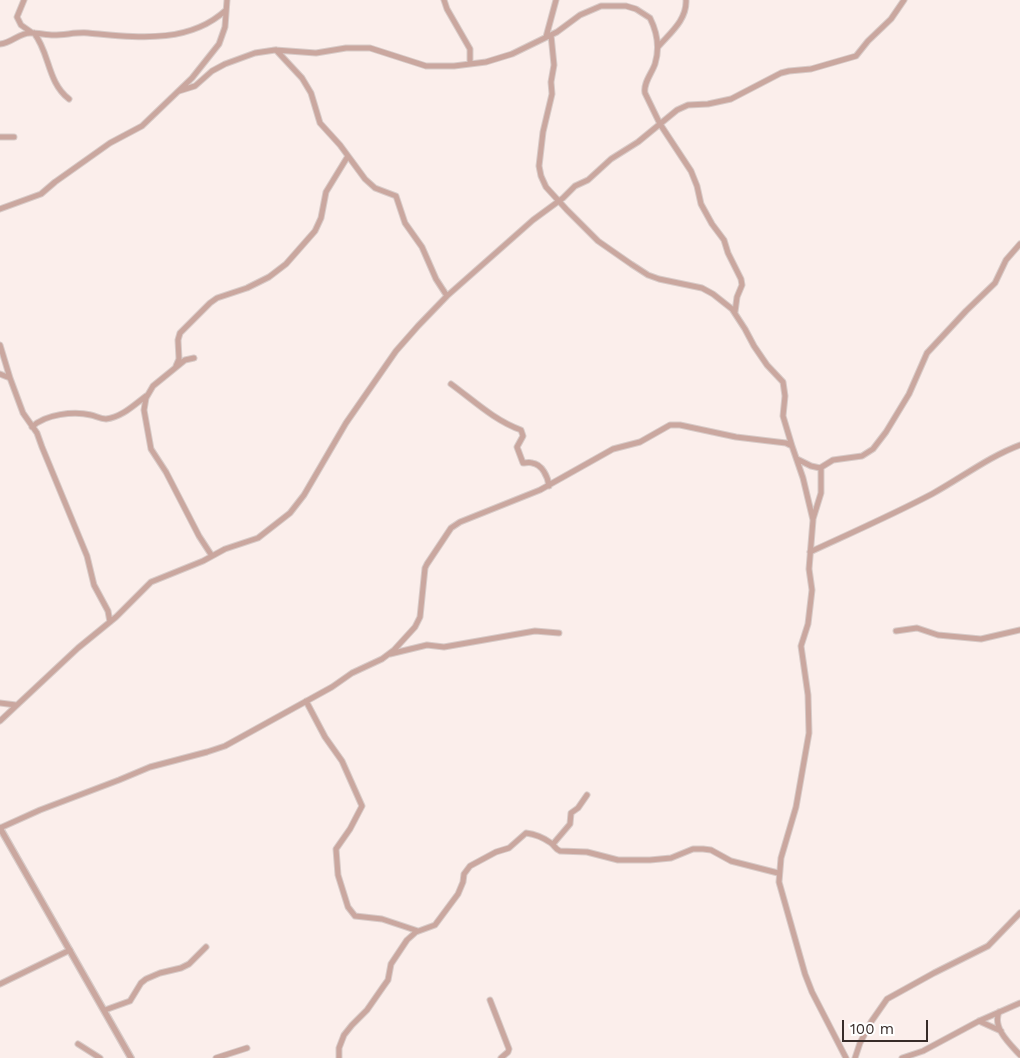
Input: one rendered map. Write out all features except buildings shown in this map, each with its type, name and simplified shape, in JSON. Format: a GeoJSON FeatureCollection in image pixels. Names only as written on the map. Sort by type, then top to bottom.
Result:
{"type":"FeatureCollection","features":[{"type":"Feature","properties":{"kind":"street"},"geometry":{"type":"LineString","coordinates":[[24,0],[17,17],[21,25],[32,33],[42,48],[56,85],[62,94],[69,99]]}},
{"type":"Feature","properties":{"kind":"street"},"geometry":{"type":"LineString","coordinates":[[0,209],[41,194],[110,143],[142,126],[202,67],[219,44],[225,27],[227,0]]}},
{"type":"Feature","properties":{"kind":"street"},"geometry":{"type":"LineString","coordinates":[[444,0],[446,9],[470,49],[470,64]]}},
{"type":"Feature","properties":{"kind":"street"},"geometry":{"type":"LineString","coordinates":[[556,0],[548,36],[554,65],[551,82],[552,94],[543,132],[539,166],[546,187],[598,241],[639,269],[659,279],[702,288],[713,294],[735,312],[759,354],[783,382],[785,396],[783,416],[797,458],[813,520]]}},
{"type":"Feature","properties":{"kind":"street"},"geometry":{"type":"LineString","coordinates":[[658,47],[684,14],[686,0]]}},
{"type":"Feature","properties":{"kind":"street"},"geometry":{"type":"LineString","coordinates":[[0,721],[154,580],[186,568],[225,549],[258,538],[290,513],[307,489],[346,423],[396,351],[447,296],[533,220],[559,201],[575,186],[588,180],[611,160],[638,142],[681,108],[688,105],[708,104],[734,98],[781,73],[792,70],[811,69],[856,56],[868,41],[891,19],[904,0]]}},
{"type":"Feature","properties":{"kind":"street"},"geometry":{"type":"LineString","coordinates":[[179,91],[195,86],[212,71],[225,64],[255,53],[275,50],[316,53],[360,47],[370,48],[426,66],[470,64],[505,56],[563,28],[580,14],[601,6],[626,6],[636,9],[650,18],[658,47],[655,64],[644,90],[660,124],[691,171],[705,212],[724,240],[728,253],[741,279],[742,285],[736,302],[735,312]]}},
{"type":"Feature","properties":{"kind":"street"},"geometry":{"type":"LineString","coordinates":[[0,44],[12,41],[22,34],[32,33],[55,35],[88,33],[150,38],[161,37],[200,28],[227,10]]}},
{"type":"Feature","properties":{"kind":"street"},"geometry":{"type":"LineString","coordinates":[[275,50],[302,78],[311,93],[320,123],[368,183],[375,188],[396,196],[404,221],[422,247],[436,279],[447,296]]}},
{"type":"Feature","properties":{"kind":"street"},"geometry":{"type":"LineString","coordinates":[[0,137],[14,138]]}},
{"type":"Feature","properties":{"kind":"street"},"geometry":{"type":"LineString","coordinates":[[176,366],[179,359],[179,336],[195,317],[213,300],[247,288],[269,277],[286,264],[316,231],[321,218],[326,192],[348,156]]}},
{"type":"Feature","properties":{"kind":"street"},"geometry":{"type":"LineString","coordinates":[[797,458],[811,466],[821,468],[833,460],[862,456],[873,450],[909,394],[927,353],[995,283],[1006,260],[1020,244]]}},
{"type":"Feature","properties":{"kind":"street"},"geometry":{"type":"LineString","coordinates":[[0,345],[23,413],[39,436],[87,556],[94,585],[108,611],[110,622]]}},
{"type":"Feature","properties":{"kind":"street"},"geometry":{"type":"LineString","coordinates":[[194,358],[185,360],[159,381],[144,402],[144,410],[151,449],[166,472],[199,536],[212,556]]}},
{"type":"Feature","properties":{"kind":"street"},"geometry":{"type":"LineString","coordinates":[[0,374],[10,378]]}},
{"type":"Feature","properties":{"kind":"street"},"geometry":{"type":"LineString","coordinates":[[451,384],[495,416],[514,428],[521,430],[523,436],[517,447],[524,462],[532,463],[539,468],[546,475],[549,486]]}},
{"type":"Feature","properties":{"kind":"street"},"geometry":{"type":"LineString","coordinates":[[32,426],[44,418],[66,413],[83,413],[104,419],[112,417],[128,410],[149,393]]}},
{"type":"Feature","properties":{"kind":"street"},"geometry":{"type":"LineString","coordinates":[[390,654],[411,632],[417,622],[422,603],[425,568],[451,528],[466,519],[549,486],[613,449],[640,442],[670,425],[680,425],[736,437],[786,443],[792,446]]}},
{"type":"Feature","properties":{"kind":"street"},"geometry":{"type":"LineString","coordinates":[[810,552],[879,521],[924,498],[999,454],[1020,445]]}},
{"type":"Feature","properties":{"kind":"street"},"geometry":{"type":"LineString","coordinates":[[821,468],[821,493],[813,520],[810,552],[809,569],[812,594],[808,624],[801,646],[808,695],[809,732],[796,807],[778,873],[783,902],[805,974],[812,992],[846,1058]]}},
{"type":"Feature","properties":{"kind":"street"},"geometry":{"type":"LineString","coordinates":[[896,631],[917,628],[938,635],[981,638],[1020,630]]}},
{"type":"Feature","properties":{"kind":"street"},"geometry":{"type":"LineString","coordinates":[[132,1058],[1,831],[40,810],[150,766],[225,746],[358,670],[390,654],[427,645],[444,647],[535,631],[559,633]]}},
{"type":"Feature","properties":{"kind":"street"},"geometry":{"type":"LineString","coordinates":[[306,701],[342,761],[362,806],[350,829],[336,849],[338,875],[348,907],[355,916],[382,919],[418,931]]}},
{"type":"Feature","properties":{"kind":"street"},"geometry":{"type":"LineString","coordinates":[[0,703],[16,705]]}},
{"type":"Feature","properties":{"kind":"street"},"geometry":{"type":"LineString","coordinates":[[553,844],[570,824],[571,813],[578,808],[587,795]]}},
{"type":"Feature","properties":{"kind":"street"},"geometry":{"type":"LineString","coordinates":[[339,1058],[338,1048],[344,1035],[367,1010],[388,980],[394,958],[412,935],[432,926],[448,908],[461,888],[464,874],[470,866],[496,852],[509,848],[526,833],[553,844],[558,850],[587,852],[618,860],[662,860],[693,849],[703,849],[711,850],[731,861],[778,873]]}},
{"type":"Feature","properties":{"kind":"street"},"geometry":{"type":"LineString","coordinates":[[855,1058],[860,1043],[871,1022],[887,999],[988,946],[1020,913]]}},
{"type":"Feature","properties":{"kind":"street"},"geometry":{"type":"LineString","coordinates":[[105,1010],[130,1001],[141,982],[160,973],[189,964],[206,947]]}},
{"type":"Feature","properties":{"kind":"street"},"geometry":{"type":"LineString","coordinates":[[0,984],[70,950]]}},
{"type":"Feature","properties":{"kind":"street"},"geometry":{"type":"LineString","coordinates":[[490,1000],[509,1049],[501,1058]]}},
{"type":"Feature","properties":{"kind":"street"},"geometry":{"type":"LineString","coordinates":[[902,1058],[923,1051],[979,1021],[1020,1003]]}},
{"type":"Feature","properties":{"kind":"street"},"geometry":{"type":"LineString","coordinates":[[999,1012],[997,1016],[1001,1032]]}},
{"type":"Feature","properties":{"kind":"street"},"geometry":{"type":"LineString","coordinates":[[979,1021],[1001,1032],[1020,1055]]}},
{"type":"Feature","properties":{"kind":"street"},"geometry":{"type":"LineString","coordinates":[[78,1044],[100,1058]]}},
{"type":"Feature","properties":{"kind":"street"},"geometry":{"type":"LineString","coordinates":[[216,1058],[247,1048]]}}]}
